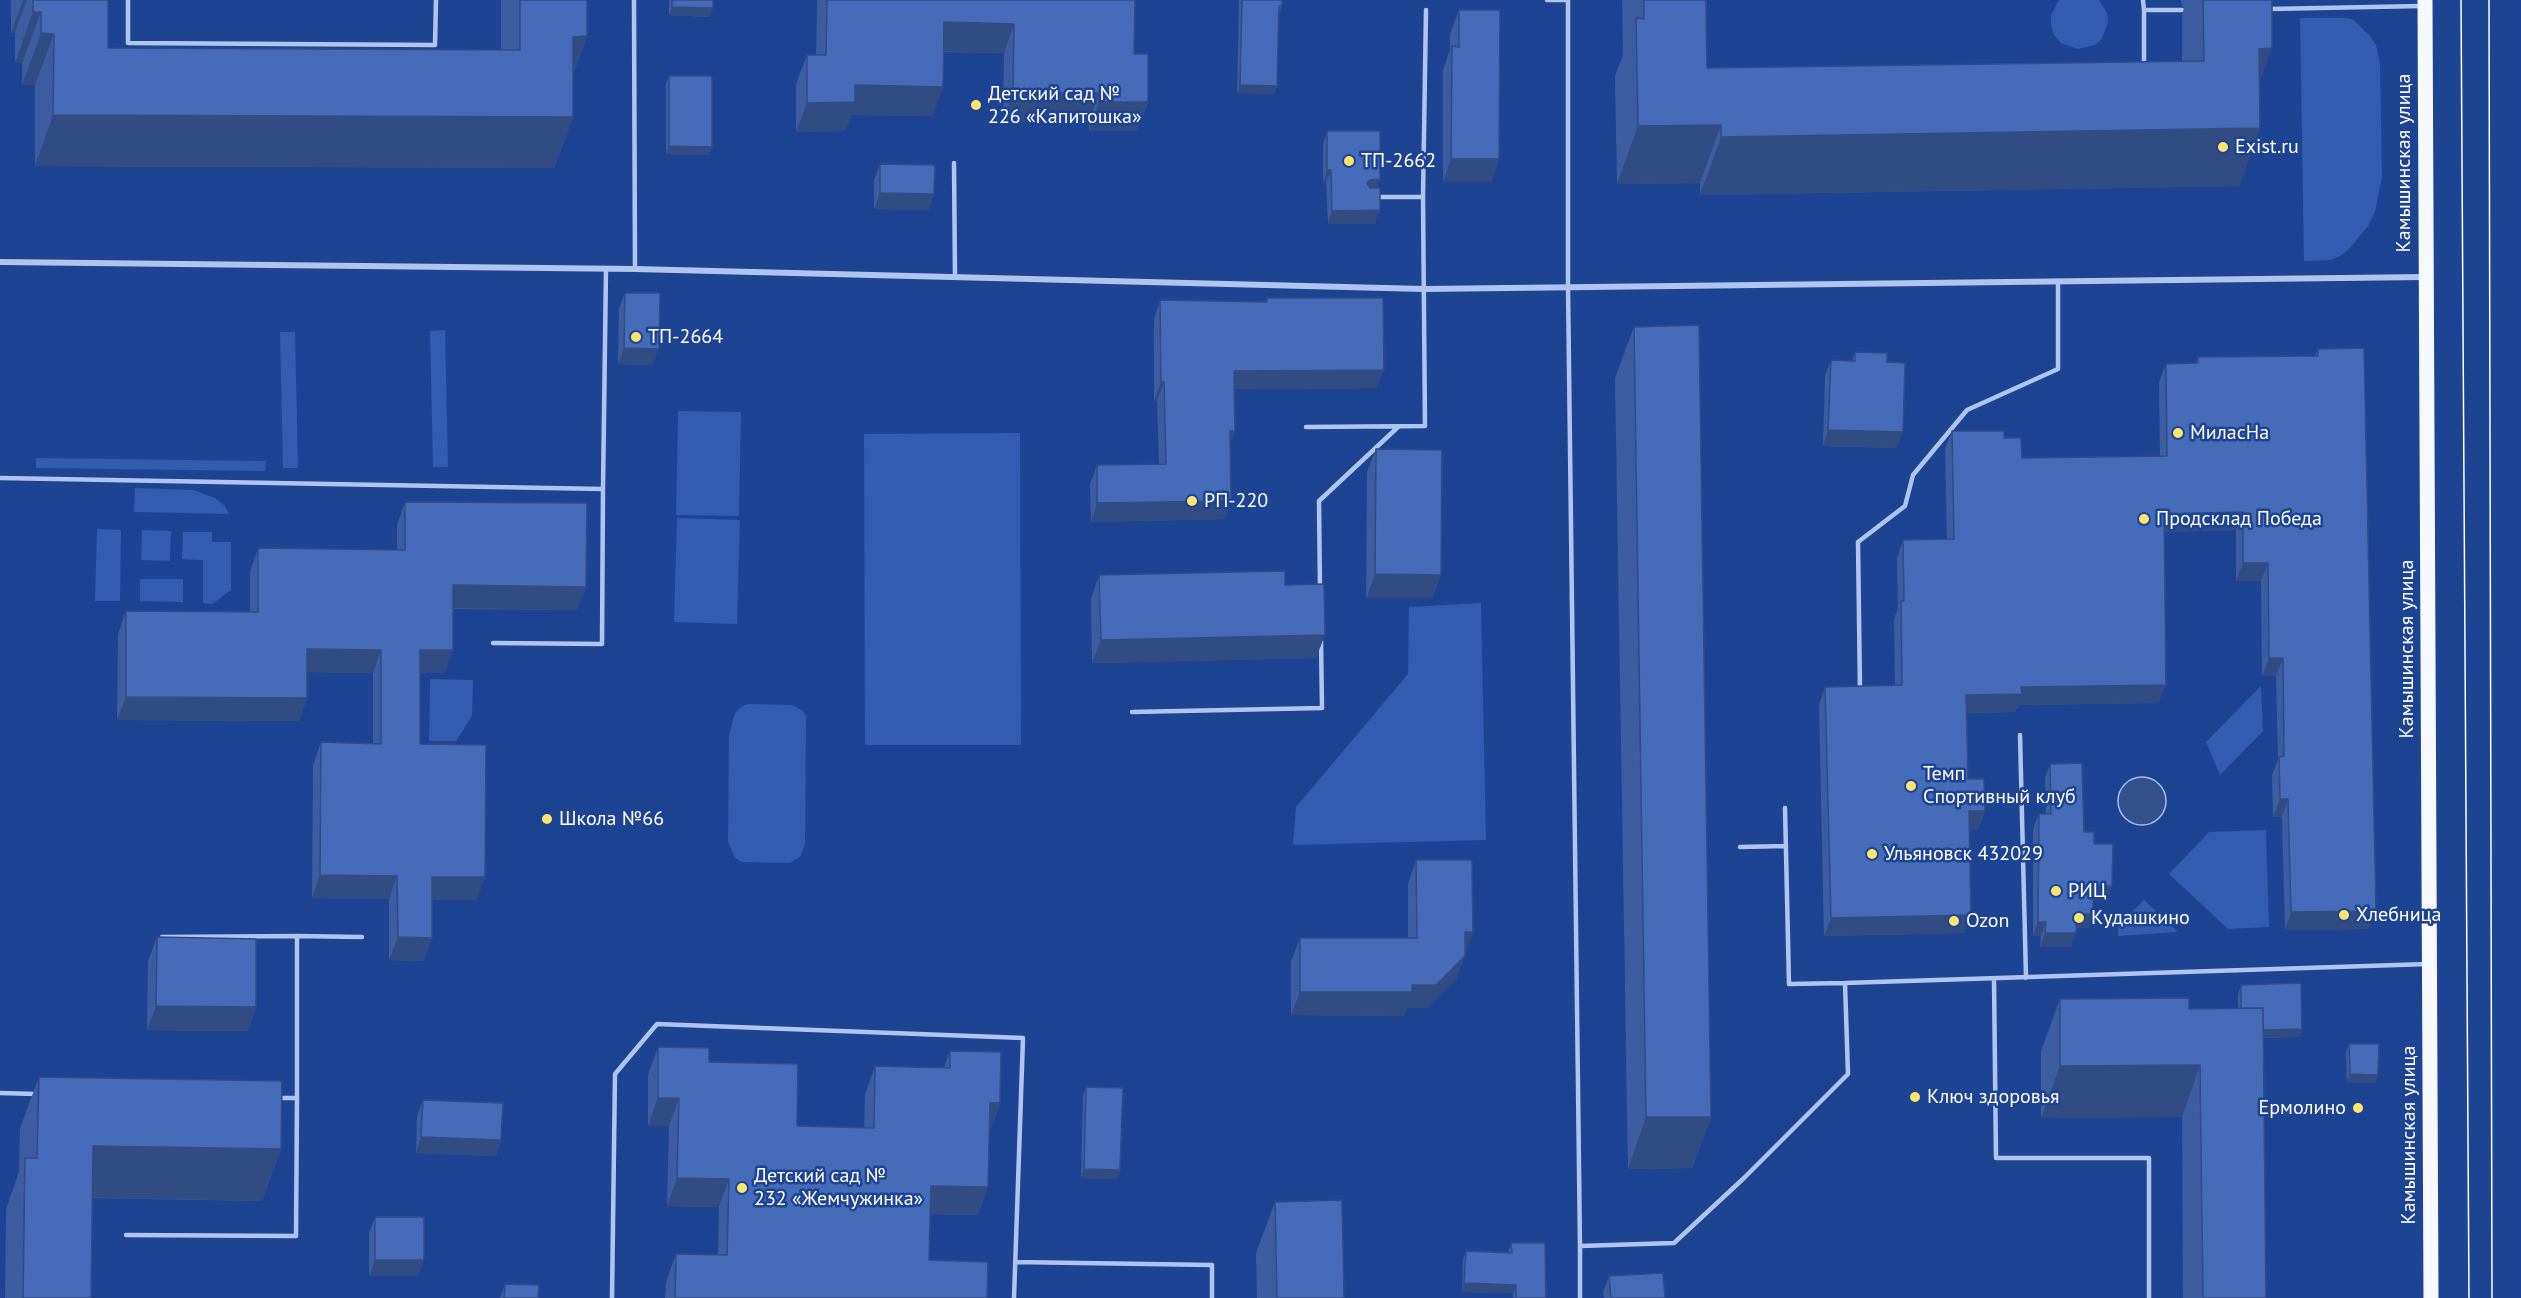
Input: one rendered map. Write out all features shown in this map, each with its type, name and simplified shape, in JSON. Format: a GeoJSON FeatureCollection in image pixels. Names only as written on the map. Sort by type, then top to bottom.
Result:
{"type":"FeatureCollection","features":[{"type":"Feature","properties":{"kind":"main road","name":"Камышинская улица"},"geometry":{"type":"LineString","coordinates":[[2425,3],[2431,1298]]}},
{"type":"Feature","properties":{"kind":"street"},"geometry":{"type":"LineString","coordinates":[[0,262],[635,269],[1424,289],[2426,277]]}},
{"type":"Feature","properties":{"kind":"lane"},"geometry":{"type":"LineString","coordinates":[[128,0],[128,43],[423,45],[435,45],[436,0]]}},
{"type":"Feature","properties":{"kind":"lane"},"geometry":{"type":"LineString","coordinates":[[634,0],[635,269]]}},
{"type":"Feature","properties":{"kind":"lane"},"geometry":{"type":"LineString","coordinates":[[1547,0],[1568,0],[1568,287],[1580,1298]]}},
{"type":"Feature","properties":{"kind":"lane"},"geometry":{"type":"LineString","coordinates":[[2144,0],[2145,78]]}},
{"type":"Feature","properties":{"kind":"lane"},"geometry":{"type":"LineString","coordinates":[[2265,9],[2425,3]]}},
{"type":"Feature","properties":{"kind":"lane"},"geometry":{"type":"LineString","coordinates":[[1306,427],[1425,426],[1423,196],[1426,10]]}},
{"type":"Feature","properties":{"kind":"lane"},"geometry":{"type":"LineString","coordinates":[[2144,10],[2182,10]]}},
{"type":"Feature","properties":{"kind":"lane"},"geometry":{"type":"LineString","coordinates":[[954,163],[955,278]]}},
{"type":"Feature","properties":{"kind":"lane"},"geometry":{"type":"LineString","coordinates":[[1367,197],[1423,196]]}},
{"type":"Feature","properties":{"kind":"lane"},"geometry":{"type":"LineString","coordinates":[[493,643],[602,644],[606,269]]}},
{"type":"Feature","properties":{"kind":"lane"},"geometry":{"type":"LineString","coordinates":[[1860,692],[1858,542],[1905,506],[1913,475],[1967,410],[2058,369],[2058,281]]}},
{"type":"Feature","properties":{"kind":"lane"},"geometry":{"type":"LineString","coordinates":[[1320,593],[1319,501],[1398,427]]}},
{"type":"Feature","properties":{"kind":"lane"},"geometry":{"type":"LineString","coordinates":[[0,478],[603,489]]}},
{"type":"Feature","properties":{"kind":"lane"},"geometry":{"type":"LineString","coordinates":[[1132,712],[1322,708],[1321,639]]}},
{"type":"Feature","properties":{"kind":"lane"},"geometry":{"type":"LineString","coordinates":[[2020,735],[2026,978]]}},
{"type":"Feature","properties":{"kind":"lane"},"geometry":{"type":"LineString","coordinates":[[1785,808],[1789,984],[2429,964]]}},
{"type":"Feature","properties":{"kind":"lane"},"geometry":{"type":"LineString","coordinates":[[1740,847],[1786,846]]}},
{"type":"Feature","properties":{"kind":"lane"},"geometry":{"type":"LineString","coordinates":[[126,1235],[296,1236],[297,936]]}},
{"type":"Feature","properties":{"kind":"lane"},"geometry":{"type":"LineString","coordinates":[[162,937],[362,937]]}},
{"type":"Feature","properties":{"kind":"lane"},"geometry":{"type":"LineString","coordinates":[[1994,979],[1996,1158],[2150,1158],[2149,1298]]}},
{"type":"Feature","properties":{"kind":"lane"},"geometry":{"type":"LineString","coordinates":[[1580,1246],[1674,1243],[1751,1171],[1848,1074],[1845,983]]}},
{"type":"Feature","properties":{"kind":"lane"},"geometry":{"type":"LineString","coordinates":[[612,1298],[615,1074],[657,1024],[1023,1038],[1014,1298]]}},
{"type":"Feature","properties":{"kind":"lane"},"geometry":{"type":"LineString","coordinates":[[0,1093],[48,1094]]}},
{"type":"Feature","properties":{"kind":"lane"},"geometry":{"type":"LineString","coordinates":[[273,1098],[297,1098]]}},
{"type":"Feature","properties":{"kind":"lane"},"geometry":{"type":"LineString","coordinates":[[1015,1262],[1212,1265],[1212,1298]]}},
{"type":"Feature","properties":{"kind":"shaded area"},"geometry":{"type":"Polygon","coordinates":[[[2059,0],[2099,0],[2107,13],[2108,22],[2102,39],[2095,45],[2078,49],[2061,43],[2054,35],[2051,25],[2051,15],[2059,0]]]}},
{"type":"Feature","properties":{"kind":"shaded area"},"geometry":{"type":"Polygon","coordinates":[[[2300,18],[2354,20],[2376,45],[2380,63],[2382,177],[2375,212],[2368,226],[2349,249],[2331,260],[2304,261],[2300,18]]]}},
{"type":"Feature","properties":{"kind":"shaded area"},"geometry":{"type":"Polygon","coordinates":[[[445,330],[448,467],[433,467],[430,331],[445,330]]]}},
{"type":"Feature","properties":{"kind":"shaded area"},"geometry":{"type":"Polygon","coordinates":[[[280,332],[295,332],[298,468],[283,468],[280,332]]]}},
{"type":"Feature","properties":{"kind":"shaded area"},"geometry":{"type":"Polygon","coordinates":[[[678,411],[741,412],[739,516],[676,515],[678,411]]]}},
{"type":"Feature","properties":{"kind":"shaded area"},"geometry":{"type":"Polygon","coordinates":[[[1020,433],[1021,745],[865,745],[864,434],[1020,433]]]}},
{"type":"Feature","properties":{"kind":"shaded area"},"geometry":{"type":"Polygon","coordinates":[[[36,458],[266,461],[265,471],[36,468],[36,458]]]}},
{"type":"Feature","properties":{"kind":"shaded area"},"geometry":{"type":"Polygon","coordinates":[[[135,488],[193,490],[215,498],[224,505],[229,514],[134,512],[135,488]]]}},
{"type":"Feature","properties":{"kind":"shaded area"},"geometry":{"type":"Polygon","coordinates":[[[677,518],[740,520],[737,624],[674,622],[677,518]]]}},
{"type":"Feature","properties":{"kind":"shaded area"},"geometry":{"type":"Polygon","coordinates":[[[97,529],[121,530],[120,601],[95,601],[97,529]]]}},
{"type":"Feature","properties":{"kind":"shaded area"},"geometry":{"type":"Polygon","coordinates":[[[142,530],[171,531],[170,561],[141,560],[142,530]]]}},
{"type":"Feature","properties":{"kind":"shaded area"},"geometry":{"type":"Polygon","coordinates":[[[183,532],[212,532],[212,542],[231,542],[231,590],[212,604],[203,603],[203,560],[182,559],[183,532]]]}},
{"type":"Feature","properties":{"kind":"shaded area"},"geometry":{"type":"Polygon","coordinates":[[[140,579],[183,579],[183,602],[140,601],[140,579]]]}},
{"type":"Feature","properties":{"kind":"shaded area"},"geometry":{"type":"Polygon","coordinates":[[[1481,603],[1486,840],[1293,845],[1296,807],[1408,674],[1409,607],[1481,603]]]}},
{"type":"Feature","properties":{"kind":"shaded area"},"geometry":{"type":"Polygon","coordinates":[[[430,679],[473,680],[472,716],[456,741],[429,741],[430,679]]]}},
{"type":"Feature","properties":{"kind":"shaded area"},"geometry":{"type":"Polygon","coordinates":[[[2261,686],[2263,731],[2220,775],[2206,742],[2261,686]]]}},
{"type":"Feature","properties":{"kind":"shaded area"},"geometry":{"type":"Polygon","coordinates":[[[748,704],[791,705],[802,710],[806,716],[805,844],[801,856],[790,863],[742,862],[735,858],[728,842],[729,735],[735,713],[748,704]]]}},
{"type":"Feature","properties":{"kind":"shaded area"},"geometry":{"type":"Polygon","coordinates":[[[2137,777],[2147,777],[2159,784],[2166,796],[2166,806],[2159,818],[2147,825],[2137,825],[2122,814],[2118,806],[2118,796],[2129,781],[2137,777]]]}},
{"type":"Feature","properties":{"kind":"shaded area"},"geometry":{"type":"Polygon","coordinates":[[[2266,830],[2269,927],[2228,929],[2169,874],[2209,832],[2266,830]]]}},
{"type":"Feature","properties":{"kind":"shaded area"},"geometry":{"type":"Polygon","coordinates":[[[2144,900],[2178,932],[2118,936],[2118,926],[2144,900]]]}},
{"type":"Feature","properties":{"kind":"building"},"geometry":{"type":"Polygon","coordinates":[[[33,0],[108,0],[108,48],[520,50],[520,0],[587,0],[587,36],[573,37],[573,117],[53,115],[54,34],[41,33],[41,12],[33,12],[33,0]]]}},
{"type":"Feature","properties":{"kind":"building"},"geometry":{"type":"Polygon","coordinates":[[[672,0],[713,0],[713,8],[672,7],[672,0]]]}},
{"type":"Feature","properties":{"kind":"building"},"geometry":{"type":"Polygon","coordinates":[[[827,0],[1135,0],[1134,54],[1148,54],[1148,102],[1099,102],[1099,93],[1013,92],[1014,24],[944,22],[943,87],[855,85],[855,102],[807,103],[807,55],[826,55],[827,0]]]}},
{"type":"Feature","properties":{"kind":"building"},"geometry":{"type":"Polygon","coordinates":[[[1242,0],[1282,0],[1282,6],[1279,6],[1277,86],[1240,85],[1242,0]]]}},
{"type":"Feature","properties":{"kind":"building"},"geometry":{"type":"Polygon","coordinates":[[[1644,0],[1706,0],[1707,68],[2204,61],[2203,0],[2272,0],[2272,48],[2259,49],[2260,128],[1721,137],[1721,125],[1638,126],[1636,18],[1644,19],[1644,0]]]}},
{"type":"Feature","properties":{"kind":"building"},"geometry":{"type":"Polygon","coordinates":[[[1459,10],[1500,10],[1499,159],[1451,159],[1452,46],[1459,47],[1459,10]]]}},
{"type":"Feature","properties":{"kind":"building"},"geometry":{"type":"Polygon","coordinates":[[[669,76],[712,76],[712,147],[669,146],[669,76]]]}},
{"type":"Feature","properties":{"kind":"building"},"geometry":{"type":"Polygon","coordinates":[[[1327,131],[1380,131],[1380,179],[1370,180],[1367,183],[1370,188],[1380,188],[1380,210],[1332,211],[1331,170],[1327,170],[1327,131]]]}},
{"type":"Feature","properties":{"kind":"building"},"geometry":{"type":"Polygon","coordinates":[[[880,164],[935,165],[934,194],[880,193],[880,164]]]}},
{"type":"Feature","properties":{"kind":"building"},"geometry":{"type":"Polygon","coordinates":[[[625,293],[660,293],[659,349],[624,348],[625,293]]]}},
{"type":"Feature","properties":{"kind":"building"},"geometry":{"type":"Polygon","coordinates":[[[1267,298],[1383,298],[1384,370],[1234,371],[1235,431],[1230,431],[1231,501],[1097,503],[1097,465],[1166,464],[1164,382],[1161,382],[1160,300],[1267,302],[1267,298]]]}},
{"type":"Feature","properties":{"kind":"building"},"geometry":{"type":"Polygon","coordinates":[[[1699,325],[1711,1117],[1646,1117],[1634,327],[1699,325]]]}},
{"type":"Feature","properties":{"kind":"building"},"geometry":{"type":"Polygon","coordinates":[[[2364,348],[2376,911],[2291,912],[2288,799],[2280,799],[2279,757],[2284,756],[2283,658],[2269,658],[2268,563],[2243,563],[2243,512],[2164,514],[2166,685],[2021,687],[2022,694],[1966,695],[1968,779],[1984,779],[1985,811],[1969,811],[1971,915],[1831,918],[1825,687],[1902,685],[1903,540],[1954,539],[1952,431],[2004,431],[2004,438],[2021,438],[2022,458],[2167,456],[2166,364],[2198,363],[2198,357],[2318,356],[2318,349],[2364,348]]]}},
{"type":"Feature","properties":{"kind":"building"},"geometry":{"type":"Polygon","coordinates":[[[1855,352],[1887,353],[1887,362],[1905,363],[1903,432],[1828,430],[1831,360],[1855,361],[1855,352]]]}},
{"type":"Feature","properties":{"kind":"building"},"geometry":{"type":"Polygon","coordinates":[[[1376,449],[1442,450],[1441,575],[1375,574],[1376,449]]]}},
{"type":"Feature","properties":{"kind":"building"},"geometry":{"type":"Polygon","coordinates":[[[405,502],[587,503],[586,587],[453,585],[453,650],[420,650],[420,744],[486,745],[485,877],[432,877],[432,938],[398,937],[397,876],[320,875],[321,742],[381,744],[381,650],[307,649],[307,698],[126,697],[126,611],[258,612],[258,548],[405,550],[405,502]]]}},
{"type":"Feature","properties":{"kind":"building"},"geometry":{"type":"Polygon","coordinates":[[[1285,571],[1285,585],[1324,584],[1325,635],[1101,640],[1099,575],[1285,571]]]}},
{"type":"Feature","properties":{"kind":"building"},"geometry":{"type":"Polygon","coordinates":[[[2082,763],[2084,832],[2094,832],[2094,844],[2113,844],[2112,886],[2093,886],[2093,914],[2077,914],[2076,933],[2045,933],[2046,922],[2038,922],[2039,814],[2051,814],[2050,764],[2082,763]]]}},
{"type":"Feature","properties":{"kind":"building"},"geometry":{"type":"Polygon","coordinates":[[[1416,860],[1472,860],[1473,932],[1465,932],[1465,956],[1436,985],[1412,985],[1412,992],[1300,992],[1300,938],[1417,938],[1416,860]]]}},
{"type":"Feature","properties":{"kind":"building"},"geometry":{"type":"Polygon","coordinates":[[[157,937],[256,939],[256,1007],[156,1006],[157,937]]]}},
{"type":"Feature","properties":{"kind":"building"},"geometry":{"type":"Polygon","coordinates":[[[2301,983],[2302,1029],[2263,1030],[2263,1008],[2241,1008],[2241,985],[2301,983]]]}},
{"type":"Feature","properties":{"kind":"building"},"geometry":{"type":"Polygon","coordinates":[[[2189,998],[2189,1009],[2263,1008],[2266,1298],[2203,1298],[2200,1065],[2060,1066],[2060,999],[2189,998]]]}},
{"type":"Feature","properties":{"kind":"building"},"geometry":{"type":"Polygon","coordinates":[[[2349,1044],[2379,1044],[2378,1075],[2350,1074],[2349,1044]]]}},
{"type":"Feature","properties":{"kind":"building"},"geometry":{"type":"Polygon","coordinates":[[[658,1047],[709,1048],[709,1062],[798,1064],[797,1126],[874,1128],[875,1066],[950,1068],[950,1051],[1001,1052],[1000,1103],[990,1103],[988,1187],[931,1186],[929,1260],[988,1262],[987,1298],[675,1298],[676,1254],[727,1255],[729,1179],[677,1178],[679,1098],[658,1098],[658,1047]]]}},
{"type":"Feature","properties":{"kind":"building"},"geometry":{"type":"Polygon","coordinates":[[[39,1077],[282,1081],[281,1149],[93,1146],[91,1298],[23,1298],[25,1158],[37,1158],[39,1077]]]}},
{"type":"Feature","properties":{"kind":"building"},"geometry":{"type":"Polygon","coordinates":[[[1086,1087],[1123,1088],[1120,1170],[1084,1169],[1086,1087]]]}},
{"type":"Feature","properties":{"kind":"building"},"geometry":{"type":"Polygon","coordinates":[[[423,1100],[503,1103],[501,1140],[421,1137],[423,1100]]]}},
{"type":"Feature","properties":{"kind":"building"},"geometry":{"type":"Polygon","coordinates":[[[1342,1200],[1344,1298],[1277,1298],[1275,1202],[1342,1200]]]}},
{"type":"Feature","properties":{"kind":"building"},"geometry":{"type":"Polygon","coordinates":[[[375,1217],[424,1217],[424,1260],[375,1260],[375,1217]]]}},
{"type":"Feature","properties":{"kind":"building"},"geometry":{"type":"Polygon","coordinates":[[[1511,1243],[1545,1243],[1546,1298],[1516,1298],[1516,1285],[1464,1283],[1466,1251],[1512,1253],[1511,1243]]]}},
{"type":"Feature","properties":{"kind":"building"},"geometry":{"type":"Polygon","coordinates":[[[1663,1273],[1665,1298],[1611,1298],[1609,1276],[1663,1273]]]}},
{"type":"Feature","properties":{"kind":"building"},"geometry":{"type":"Polygon","coordinates":[[[505,1284],[539,1285],[538,1298],[504,1298],[505,1284]]]}},
{"type":"Feature","properties":{"kind":"tram line"},"geometry":{"type":"LineString","coordinates":[[2461,0],[2469,1298]]}},
{"type":"Feature","properties":{"kind":"tram line"},"geometry":{"type":"LineString","coordinates":[[2489,0],[2492,1298]]}},
{"type":"Feature","properties":{"kind":"place","name":"Детский сад № 226 «Капитошка»"},"geometry":{"type":"Point","coordinates":[976,105]}},
{"type":"Feature","properties":{"kind":"place","name":"Exist.ru"},"geometry":{"type":"Point","coordinates":[2223,147]}},
{"type":"Feature","properties":{"kind":"place","name":"ТП-2662"},"geometry":{"type":"Point","coordinates":[1349,161]}},
{"type":"Feature","properties":{"kind":"place","name":"ТП-2664"},"geometry":{"type":"Point","coordinates":[636,337]}},
{"type":"Feature","properties":{"kind":"place","name":"МиласНа"},"geometry":{"type":"Point","coordinates":[2178,433]}},
{"type":"Feature","properties":{"kind":"place","name":"РП-220"},"geometry":{"type":"Point","coordinates":[1192,501]}},
{"type":"Feature","properties":{"kind":"place","name":"Продсклад Победа"},"geometry":{"type":"Point","coordinates":[2144,519]}},
{"type":"Feature","properties":{"kind":"place","name":"Темп Спортивный клуб"},"geometry":{"type":"Point","coordinates":[1911,786]}},
{"type":"Feature","properties":{"kind":"place","name":"Школа №66"},"geometry":{"type":"Point","coordinates":[547,819]}},
{"type":"Feature","properties":{"kind":"place","name":"Ульяновск 432029"},"geometry":{"type":"Point","coordinates":[1872,854]}},
{"type":"Feature","properties":{"kind":"place","name":"РИЦ"},"geometry":{"type":"Point","coordinates":[2056,891]}},
{"type":"Feature","properties":{"kind":"place","name":"Хлебница"},"geometry":{"type":"Point","coordinates":[2344,915]}},
{"type":"Feature","properties":{"kind":"place","name":"Кудашкино"},"geometry":{"type":"Point","coordinates":[2079,918]}},
{"type":"Feature","properties":{"kind":"place","name":"Ozon"},"geometry":{"type":"Point","coordinates":[1954,921]}},
{"type":"Feature","properties":{"kind":"place","name":"Ключ здоровья"},"geometry":{"type":"Point","coordinates":[1915,1097]}},
{"type":"Feature","properties":{"kind":"place","name":"Ермолино"},"geometry":{"type":"Point","coordinates":[2358,1108]}},
{"type":"Feature","properties":{"kind":"place","name":"Детский сад № 232 «Жемчужинка»"},"geometry":{"type":"Point","coordinates":[742,1188]}}]}
